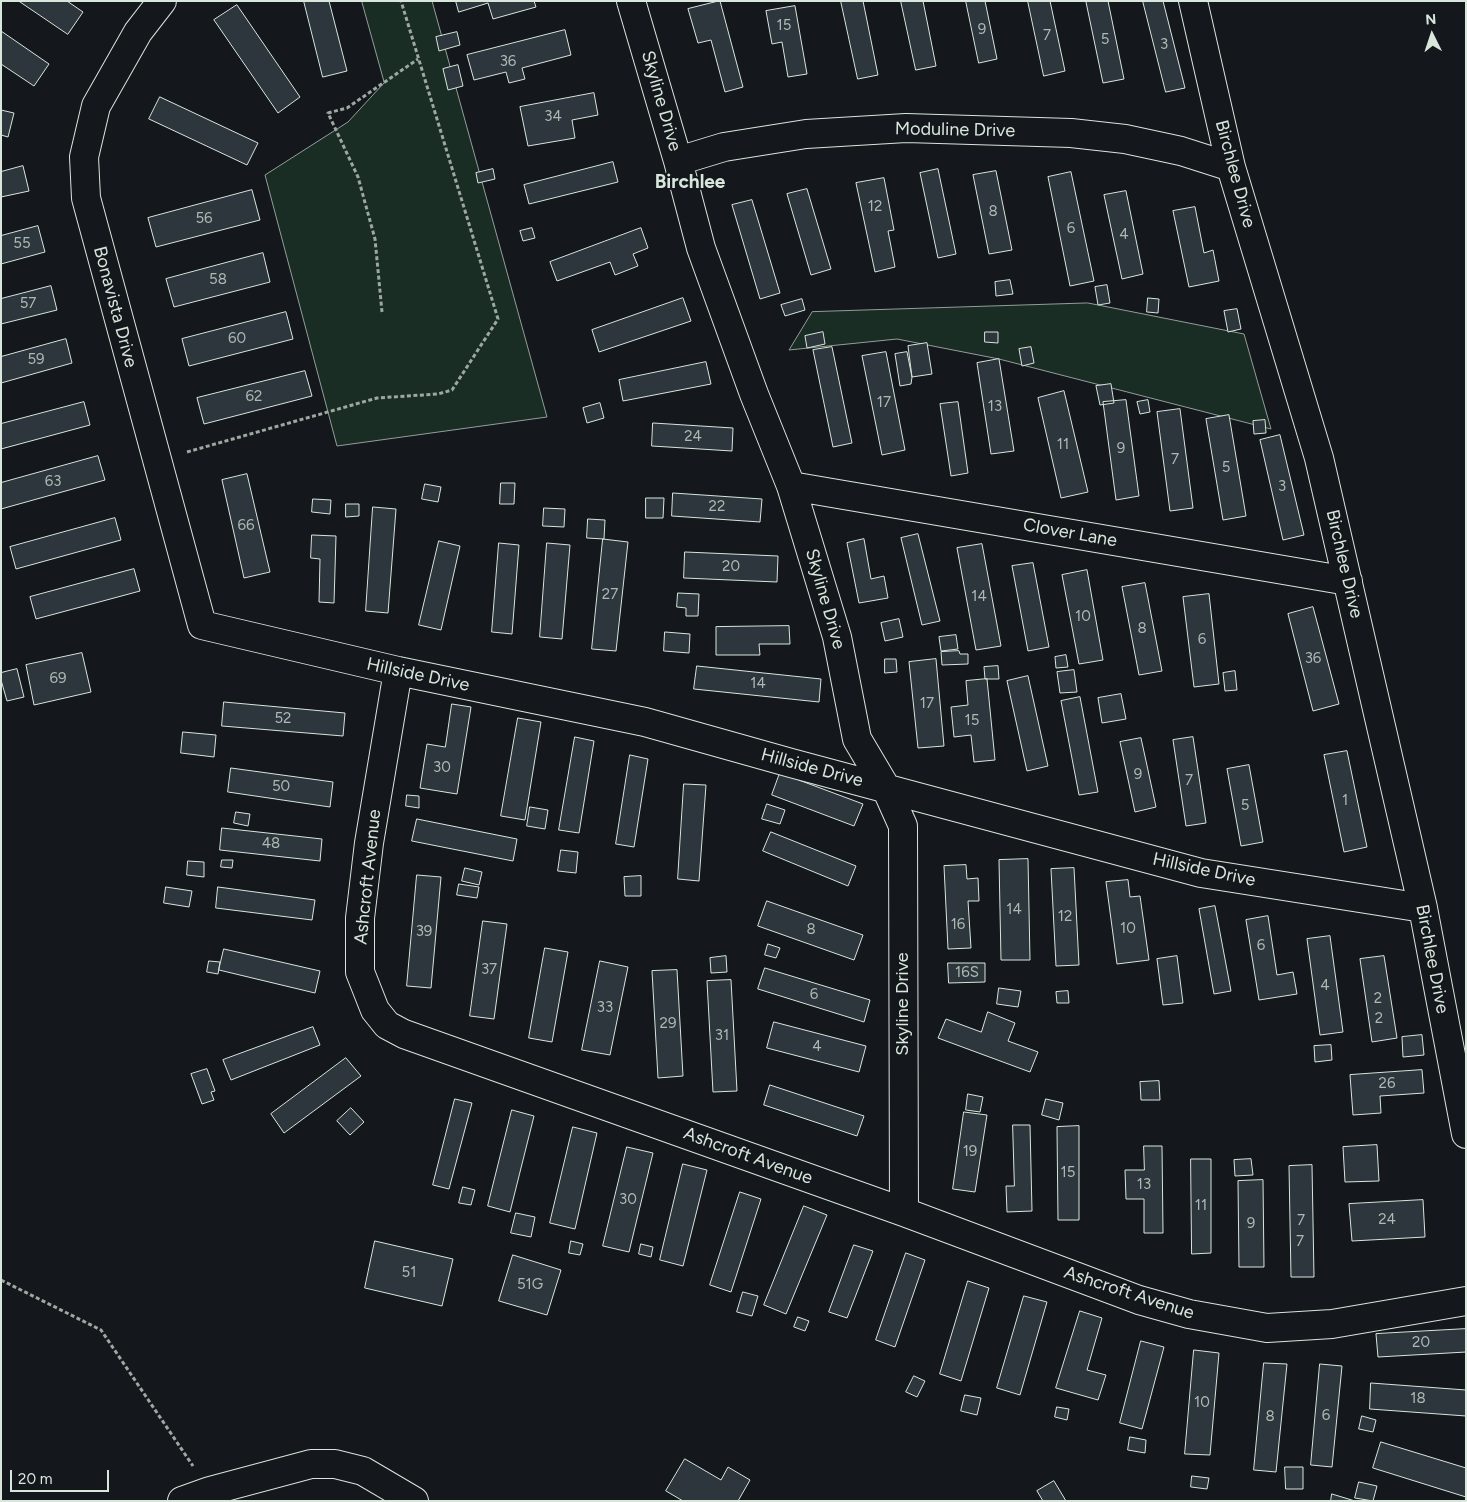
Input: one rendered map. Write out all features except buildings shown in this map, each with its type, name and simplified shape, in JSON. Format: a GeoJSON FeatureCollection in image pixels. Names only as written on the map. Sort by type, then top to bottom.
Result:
{"type":"FeatureCollection","features":[{"type":"Feature","properties":{"kind":"street","name":"Bonavista Drive"},"geometry":{"type":"LineString","coordinates":[[162,1],[138,32],[96,106],[84,157],[86,198],[202,625]]}},
{"type":"Feature","properties":{"kind":"street","name":"Skyline Drive"},"geometry":{"type":"LineString","coordinates":[[632,1],[701,248],[754,394],[792,486],[838,637],[857,738],[886,788],[903,826],[904,1212]]}},
{"type":"Feature","properties":{"kind":"street","name":"Birchlee Drive"},"geometry":{"type":"LineString","coordinates":[[1193,1],[1231,167],[1319,458],[1423,908],[1466,1134]]}},
{"type":"Feature","properties":{"kind":"street","name":"Moduline Drive"},"geometry":{"type":"LineString","coordinates":[[678,161],[724,147],[806,134],[906,128],[1071,133],[1126,139],[1181,151],[1231,167]]}},
{"type":"Feature","properties":{"kind":"street","name":"Clover Lane"},"geometry":{"type":"LineString","coordinates":[[792,486],[1348,581]]}},
{"type":"Feature","properties":{"kind":"street","name":"Hillside Drive"},"geometry":{"type":"LineString","coordinates":[[202,625],[398,671],[645,722],[1201,872],[1423,908]]}},
{"type":"Feature","properties":{"kind":"street","name":"Ashcroft Avenue"},"geometry":{"type":"LineString","coordinates":[[398,671],[369,843],[360,918],[360,972],[375,1010],[388,1025],[404,1034],[904,1212],[1139,1300],[1189,1314],[1267,1328],[1332,1324],[1466,1301]]}},
{"type":"Feature","properties":{"kind":"street"},"geometry":{"type":"LineString","coordinates":[[182,1501],[210,1491],[311,1464],[335,1464],[363,1471],[414,1501]]}},
{"type":"Feature","properties":{"kind":"path"},"geometry":{"type":"LineString","coordinates":[[157,460],[377,398],[438,394],[452,390],[498,319],[401,1]]}},
{"type":"Feature","properties":{"kind":"path"},"geometry":{"type":"LineString","coordinates":[[382,312],[375,239],[358,177],[328,113],[347,108],[418,59]]}},
{"type":"Feature","properties":{"kind":"path"},"geometry":{"type":"LineString","coordinates":[[1,1280],[101,1330],[210,1491]]}},
{"type":"Feature","properties":{"kind":"green space"},"geometry":{"type":"Polygon","coordinates":[[[362,1],[432,1],[547,417],[337,446],[265,175],[348,122],[384,83],[362,1]]]}},
{"type":"Feature","properties":{"kind":"green space"},"geometry":{"type":"Polygon","coordinates":[[[1088,303],[1244,334],[1271,429],[999,359],[897,339],[789,350],[812,312],[1088,303]]]}},
{"type":"Feature","properties":{"kind":"district","name":"Birchlee"},"geometry":{"type":"Point","coordinates":[690,182]}}]}
